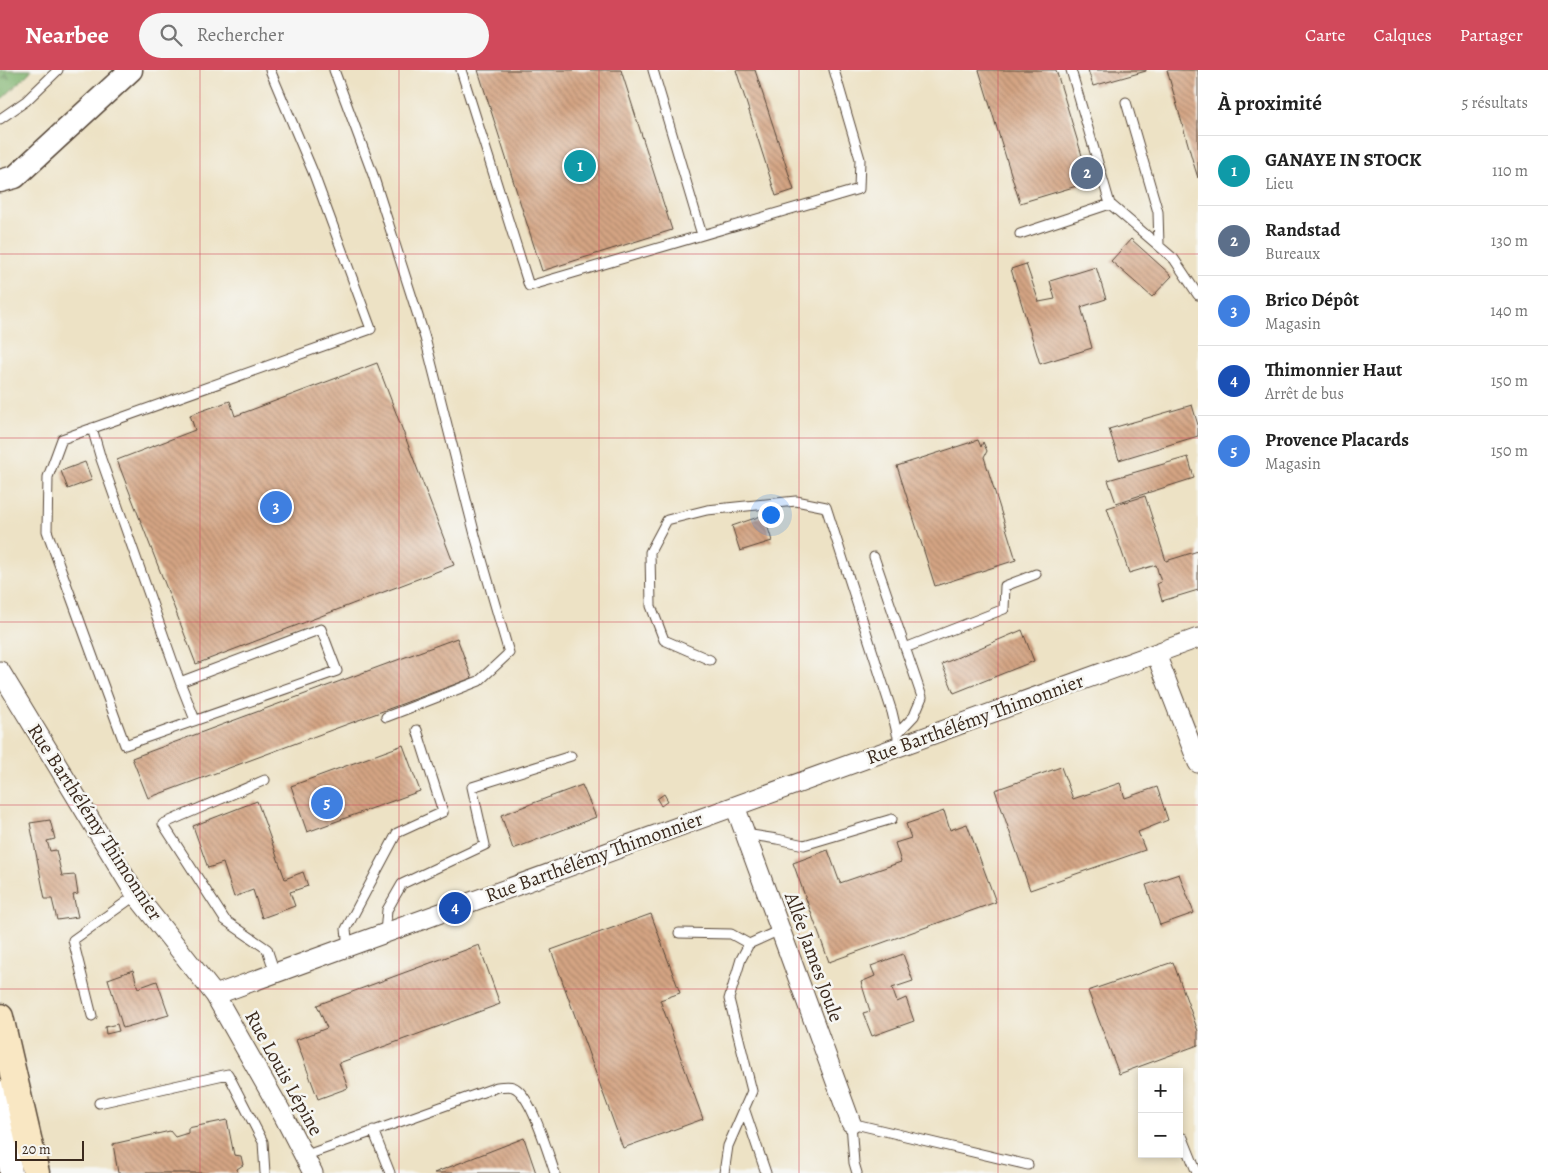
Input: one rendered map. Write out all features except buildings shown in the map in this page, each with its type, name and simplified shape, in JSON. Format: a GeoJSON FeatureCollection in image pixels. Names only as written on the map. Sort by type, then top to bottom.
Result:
{"type":"FeatureCollection","features":[{"type":"Feature","properties":{"kind":"main road"},"geometry":{"type":"LineString","coordinates":[[0,1017],[36,1173]]}},
{"type":"Feature","properties":{"kind":"street"},"geometry":{"type":"LineString","coordinates":[[8,179],[131,70]]}},
{"type":"Feature","properties":{"kind":"street","name":"Rue Barthélémy Thimonnier"},"geometry":{"type":"LineString","coordinates":[[0,672],[136,895],[215,995],[735,806],[899,740],[1156,654],[1198,638]]}},
{"type":"Feature","properties":{"kind":"street"},"geometry":{"type":"LineString","coordinates":[[1156,654],[1198,763]]}},
{"type":"Feature","properties":{"kind":"street","name":"Allée James Joule"},"geometry":{"type":"LineString","coordinates":[[735,806],[851,1122]]}},
{"type":"Feature","properties":{"kind":"street","name":"Rue Louis Lépine"},"geometry":{"type":"LineString","coordinates":[[215,995],[278,1106],[313,1173]]}},
{"type":"Feature","properties":{"kind":"street"},"geometry":{"type":"LineString","coordinates":[[0,1092],[11,1173]]}},
{"type":"Feature","properties":{"kind":"lane"},"geometry":{"type":"LineString","coordinates":[[0,119],[26,101],[58,70]]}},
{"type":"Feature","properties":{"kind":"lane"},"geometry":{"type":"LineString","coordinates":[[180,682],[321,629],[337,671],[125,745],[48,531],[48,477],[62,439],[371,329],[313,172],[270,70]]}},
{"type":"Feature","properties":{"kind":"lane"},"geometry":{"type":"LineString","coordinates":[[334,70],[373,174],[425,338],[476,539],[509,653],[479,681],[386,717]]}},
{"type":"Feature","properties":{"kind":"lane"},"geometry":{"type":"LineString","coordinates":[[461,70],[529,286],[858,189],[860,159],[834,70]]}},
{"type":"Feature","properties":{"kind":"lane"},"geometry":{"type":"LineString","coordinates":[[653,70],[702,235]]}},
{"type":"Feature","properties":{"kind":"lane"},"geometry":{"type":"LineString","coordinates":[[1071,70],[1110,204],[1174,259],[1198,295]]}},
{"type":"Feature","properties":{"kind":"lane"},"geometry":{"type":"LineString","coordinates":[[1126,102],[1158,212],[1159,245]]}},
{"type":"Feature","properties":{"kind":"lane"},"geometry":{"type":"LineString","coordinates":[[1020,234],[1110,204]]}},
{"type":"Feature","properties":{"kind":"lane"},"geometry":{"type":"LineString","coordinates":[[92,428],[101,459],[195,720]]}},
{"type":"Feature","properties":{"kind":"lane"},"geometry":{"type":"LineString","coordinates":[[710,660],[664,640],[651,606],[650,552],[667,520],[707,510],[796,501],[826,507],[892,712],[899,740]]}},
{"type":"Feature","properties":{"kind":"lane"},"geometry":{"type":"LineString","coordinates":[[874,557],[922,697],[914,716],[899,740]]}},
{"type":"Feature","properties":{"kind":"lane"},"geometry":{"type":"LineString","coordinates":[[905,648],[1004,609],[1005,586],[1036,574]]}},
{"type":"Feature","properties":{"kind":"lane"},"geometry":{"type":"LineString","coordinates":[[348,947],[346,929],[396,833],[443,812],[417,730]]}},
{"type":"Feature","properties":{"kind":"lane"},"geometry":{"type":"LineString","coordinates":[[386,933],[388,910],[402,884],[486,845],[472,788],[571,756]]}},
{"type":"Feature","properties":{"kind":"lane"},"geometry":{"type":"LineString","coordinates":[[265,780],[163,824],[225,920],[267,949],[275,973]]}},
{"type":"Feature","properties":{"kind":"lane"},"geometry":{"type":"LineString","coordinates":[[745,834],[804,845],[892,818]]}},
{"type":"Feature","properties":{"kind":"lane"},"geometry":{"type":"LineString","coordinates":[[92,1016],[73,940],[136,895]]}},
{"type":"Feature","properties":{"kind":"lane"},"geometry":{"type":"LineString","coordinates":[[724,1173],[728,1146],[752,1091],[729,999],[741,959],[749,944],[780,930]]}},
{"type":"Feature","properties":{"kind":"lane"},"geometry":{"type":"LineString","coordinates":[[679,933],[732,934],[749,944]]}},
{"type":"Feature","properties":{"kind":"lane"},"geometry":{"type":"LineString","coordinates":[[99,1103],[228,1074],[263,1142],[265,1173]]}},
{"type":"Feature","properties":{"kind":"lane"},"geometry":{"type":"LineString","coordinates":[[304,1156],[497,1086],[512,1086],[522,1093],[531,1108],[555,1173]]}},
{"type":"Feature","properties":{"kind":"lane"},"geometry":{"type":"LineString","coordinates":[[744,1108],[766,1173]]}},
{"type":"Feature","properties":{"kind":"lane"},"geometry":{"type":"LineString","coordinates":[[857,1173],[854,1163],[851,1122],[1028,1165]]}},
{"type":"Feature","properties":{"kind":"lane"},"geometry":{"type":"LineString","coordinates":[[373,1130],[390,1173]]}},
{"type":"Feature","properties":{"kind":"lane"},"geometry":{"type":"LineString","coordinates":[[1183,1138],[1195,1161],[1197,1173]]}},
{"type":"Feature","properties":{"kind":"green space"},"geometry":{"type":"Polygon","coordinates":[[[0,70],[32,70],[0,101],[0,70]]]}},
{"type":"Feature","properties":{"kind":"place","name":"GANAYE IN STOCK"},"geometry":{"type":"Point","coordinates":[580,166]}},
{"type":"Feature","properties":{"kind":"place","name":"Randstad"},"geometry":{"type":"Point","coordinates":[1087,173]}},
{"type":"Feature","properties":{"kind":"place","name":"Brico Dépôt"},"geometry":{"type":"Point","coordinates":[276,507]}},
{"type":"Feature","properties":{"kind":"place","name":"Provence Placards"},"geometry":{"type":"Point","coordinates":[327,803]}},
{"type":"Feature","properties":{"kind":"place","name":"Thimonnier Haut"},"geometry":{"type":"Point","coordinates":[455,908]}}]}
